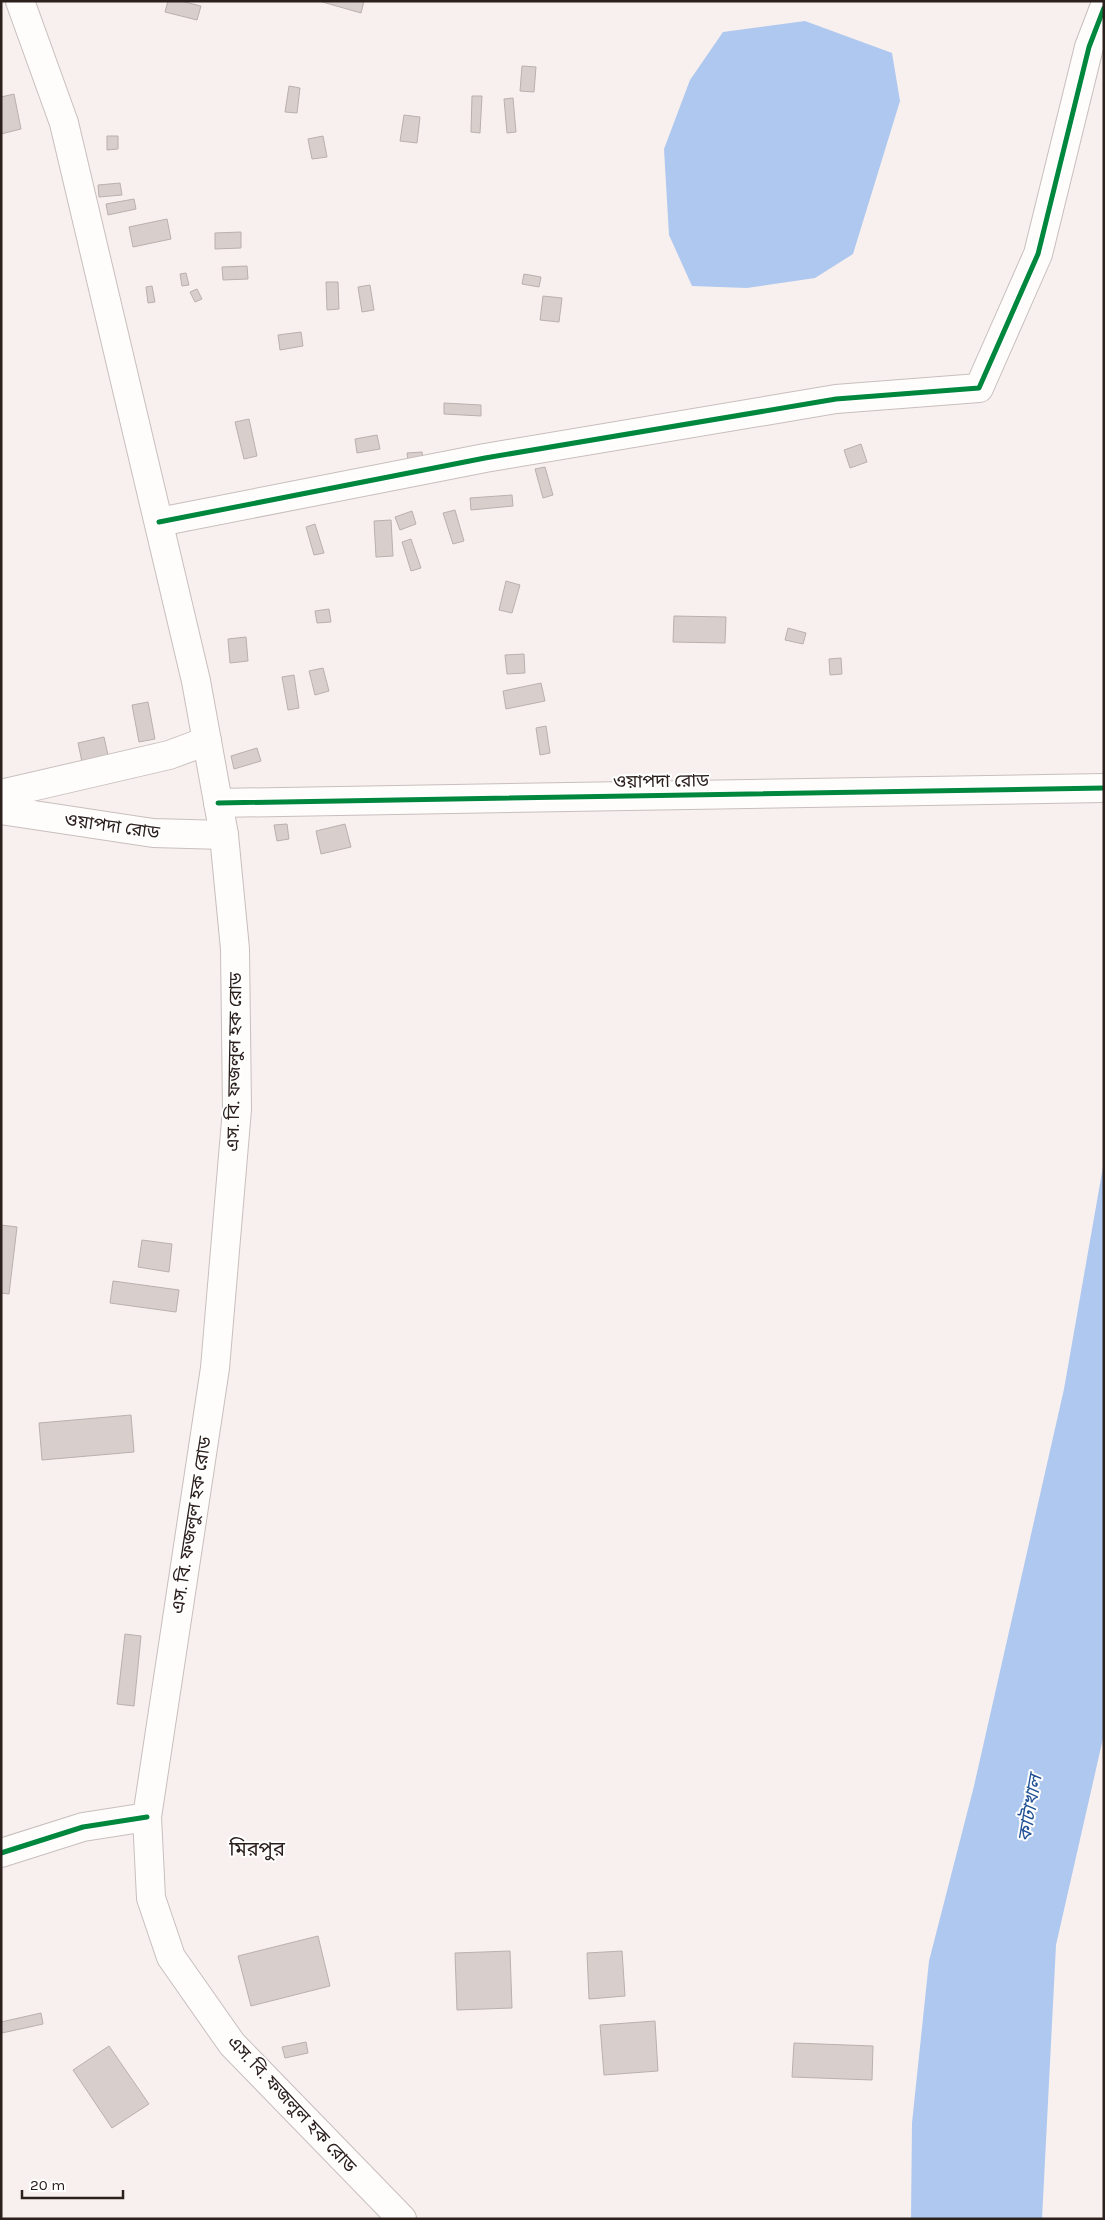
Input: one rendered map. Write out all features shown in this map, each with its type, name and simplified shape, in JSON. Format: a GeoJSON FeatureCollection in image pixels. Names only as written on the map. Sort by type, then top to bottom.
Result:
{"type":"FeatureCollection","features":[{"type":"Feature","properties":{"kind":"street","name":"এস. বি. ফজলুল হক রোড"},"geometry":{"type":"LineString","coordinates":[[20,1],[64,123],[196,681],[224,835],[235,949],[237,1109],[215,1368],[147,1817],[151,1898],[171,1956],[232,2044],[402,2219]]}},
{"type":"Feature","properties":{"kind":"street"},"geometry":{"type":"LineString","coordinates":[[159,522],[485,458],[836,398],[979,388],[1038,254],[1089,47],[1104,8]]}},
{"type":"Feature","properties":{"kind":"street"},"geometry":{"type":"LineString","coordinates":[[1,794],[169,755],[207,741]]}},
{"type":"Feature","properties":{"kind":"street","name":"ওয়াপদা রোড"},"geometry":{"type":"LineString","coordinates":[[218,803],[1104,788]]}},
{"type":"Feature","properties":{"kind":"street","name":"ওয়াপদা রোড"},"geometry":{"type":"LineString","coordinates":[[1,810],[153,833],[224,835]]}},
{"type":"Feature","properties":{"kind":"street"},"geometry":{"type":"LineString","coordinates":[[1,1854],[83,1827],[147,1817]]}},
{"type":"Feature","properties":{"kind":"water"},"geometry":{"type":"Polygon","coordinates":[[[805,21],[892,53],[900,101],[853,254],[815,278],[747,288],[692,286],[669,235],[664,149],[690,80],[723,32],[805,21]]]}},
{"type":"Feature","properties":{"kind":"water","name":"কাটাখাল"},"geometry":{"type":"Polygon","coordinates":[[[1104,1161],[1104,1734],[1056,1945],[1042,2219],[911,2219],[912,2123],[929,1961],[974,1786],[1064,1389],[1104,1161]]]}},
{"type":"Feature","properties":{"kind":"building"},"geometry":{"type":"Polygon","coordinates":[[[168,1],[181,1],[201,6],[197,20],[165,12],[168,1]]]}},
{"type":"Feature","properties":{"kind":"building"},"geometry":{"type":"Polygon","coordinates":[[[319,1],[364,1],[361,13],[319,1]]]}},
{"type":"Feature","properties":{"kind":"building"},"geometry":{"type":"Polygon","coordinates":[[[522,66],[536,67],[534,92],[520,91],[522,66]]]}},
{"type":"Feature","properties":{"kind":"building"},"geometry":{"type":"Polygon","coordinates":[[[289,86],[300,88],[297,113],[285,112],[289,86]]]}},
{"type":"Feature","properties":{"kind":"building"},"geometry":{"type":"Polygon","coordinates":[[[14,94],[21,129],[1,134],[1,97],[14,94]]]}},
{"type":"Feature","properties":{"kind":"building"},"geometry":{"type":"Polygon","coordinates":[[[472,96],[482,96],[480,133],[471,132],[472,96]]]}},
{"type":"Feature","properties":{"kind":"building"},"geometry":{"type":"Polygon","coordinates":[[[513,98],[516,132],[507,133],[504,99],[513,98]]]}},
{"type":"Feature","properties":{"kind":"building"},"geometry":{"type":"Polygon","coordinates":[[[404,115],[420,117],[417,143],[400,141],[404,115]]]}},
{"type":"Feature","properties":{"kind":"building"},"geometry":{"type":"Polygon","coordinates":[[[107,136],[118,136],[118,149],[107,150],[107,136]]]}},
{"type":"Feature","properties":{"kind":"building"},"geometry":{"type":"Polygon","coordinates":[[[323,136],[327,157],[312,159],[308,139],[323,136]]]}},
{"type":"Feature","properties":{"kind":"building"},"geometry":{"type":"Polygon","coordinates":[[[120,183],[122,195],[99,197],[98,185],[120,183]]]}},
{"type":"Feature","properties":{"kind":"building"},"geometry":{"type":"Polygon","coordinates":[[[134,199],[136,209],[108,215],[106,204],[134,199]]]}},
{"type":"Feature","properties":{"kind":"building"},"geometry":{"type":"Polygon","coordinates":[[[167,219],[171,239],[133,247],[129,227],[167,219]]]}},
{"type":"Feature","properties":{"kind":"building"},"geometry":{"type":"Polygon","coordinates":[[[241,232],[241,248],[215,249],[215,233],[241,232]]]}},
{"type":"Feature","properties":{"kind":"building"},"geometry":{"type":"Polygon","coordinates":[[[247,266],[248,279],[223,280],[222,267],[247,266]]]}},
{"type":"Feature","properties":{"kind":"building"},"geometry":{"type":"Polygon","coordinates":[[[186,273],[189,285],[182,286],[180,274],[186,273]]]}},
{"type":"Feature","properties":{"kind":"building"},"geometry":{"type":"Polygon","coordinates":[[[524,274],[541,277],[539,287],[522,284],[524,274]]]}},
{"type":"Feature","properties":{"kind":"building"},"geometry":{"type":"Polygon","coordinates":[[[326,282],[338,282],[339,309],[327,310],[326,282]]]}},
{"type":"Feature","properties":{"kind":"building"},"geometry":{"type":"Polygon","coordinates":[[[370,285],[374,310],[362,312],[358,287],[370,285]]]}},
{"type":"Feature","properties":{"kind":"building"},"geometry":{"type":"Polygon","coordinates":[[[152,286],[155,302],[148,303],[146,287],[152,286]]]}},
{"type":"Feature","properties":{"kind":"building"},"geometry":{"type":"Polygon","coordinates":[[[197,289],[202,299],[195,302],[190,292],[197,289]]]}},
{"type":"Feature","properties":{"kind":"building"},"geometry":{"type":"Polygon","coordinates":[[[543,296],[562,298],[559,322],[540,320],[543,296]]]}},
{"type":"Feature","properties":{"kind":"building"},"geometry":{"type":"Polygon","coordinates":[[[301,332],[303,346],[280,350],[278,335],[301,332]]]}},
{"type":"Feature","properties":{"kind":"building"},"geometry":{"type":"Polygon","coordinates":[[[444,403],[481,405],[481,416],[444,414],[444,403]]]}},
{"type":"Feature","properties":{"kind":"building"},"geometry":{"type":"Polygon","coordinates":[[[249,419],[257,456],[244,459],[235,422],[249,419]]]}},
{"type":"Feature","properties":{"kind":"building"},"geometry":{"type":"Polygon","coordinates":[[[377,435],[380,449],[357,453],[355,439],[377,435]]]}},
{"type":"Feature","properties":{"kind":"building"},"geometry":{"type":"Polygon","coordinates":[[[861,444],[867,462],[850,468],[844,450],[861,444]]]}},
{"type":"Feature","properties":{"kind":"building"},"geometry":{"type":"Polygon","coordinates":[[[422,452],[424,465],[409,467],[407,453],[422,452]]]}},
{"type":"Feature","properties":{"kind":"building"},"geometry":{"type":"Polygon","coordinates":[[[545,467],[553,495],[543,498],[535,469],[545,467]]]}},
{"type":"Feature","properties":{"kind":"building"},"geometry":{"type":"Polygon","coordinates":[[[512,495],[513,506],[471,510],[470,498],[512,495]]]}},
{"type":"Feature","properties":{"kind":"building"},"geometry":{"type":"Polygon","coordinates":[[[455,510],[464,541],[453,544],[443,513],[455,510]]]}},
{"type":"Feature","properties":{"kind":"building"},"geometry":{"type":"Polygon","coordinates":[[[412,511],[416,524],[400,530],[395,517],[412,511]]]}},
{"type":"Feature","properties":{"kind":"building"},"geometry":{"type":"Polygon","coordinates":[[[391,520],[393,556],[376,557],[374,521],[391,520]]]}},
{"type":"Feature","properties":{"kind":"building"},"geometry":{"type":"Polygon","coordinates":[[[315,524],[324,553],[314,555],[306,527],[315,524]]]}},
{"type":"Feature","properties":{"kind":"building"},"geometry":{"type":"Polygon","coordinates":[[[411,539],[421,568],[411,571],[402,542],[411,539]]]}},
{"type":"Feature","properties":{"kind":"building"},"geometry":{"type":"Polygon","coordinates":[[[506,581],[520,585],[512,613],[499,610],[506,581]]]}},
{"type":"Feature","properties":{"kind":"building"},"geometry":{"type":"Polygon","coordinates":[[[329,609],[331,622],[317,623],[315,611],[329,609]]]}},
{"type":"Feature","properties":{"kind":"building"},"geometry":{"type":"Polygon","coordinates":[[[674,616],[726,617],[725,643],[673,642],[674,616]]]}},
{"type":"Feature","properties":{"kind":"building"},"geometry":{"type":"Polygon","coordinates":[[[788,628],[806,633],[803,644],[785,640],[788,628]]]}},
{"type":"Feature","properties":{"kind":"building"},"geometry":{"type":"Polygon","coordinates":[[[246,637],[248,661],[230,663],[228,639],[246,637]]]}},
{"type":"Feature","properties":{"kind":"building"},"geometry":{"type":"Polygon","coordinates":[[[524,654],[525,673],[507,674],[505,655],[524,654]]]}},
{"type":"Feature","properties":{"kind":"building"},"geometry":{"type":"Polygon","coordinates":[[[841,658],[842,674],[830,675],[829,659],[841,658]]]}},
{"type":"Feature","properties":{"kind":"building"},"geometry":{"type":"Polygon","coordinates":[[[323,668],[329,691],[315,695],[309,671],[323,668]]]}},
{"type":"Feature","properties":{"kind":"building"},"geometry":{"type":"Polygon","coordinates":[[[294,675],[299,708],[288,710],[282,677],[294,675]]]}},
{"type":"Feature","properties":{"kind":"building"},"geometry":{"type":"Polygon","coordinates":[[[541,683],[545,701],[506,709],[503,691],[541,683]]]}},
{"type":"Feature","properties":{"kind":"building"},"geometry":{"type":"Polygon","coordinates":[[[148,702],[155,739],[139,742],[132,705],[148,702]]]}},
{"type":"Feature","properties":{"kind":"building"},"geometry":{"type":"Polygon","coordinates":[[[546,726],[550,753],[540,755],[536,728],[546,726]]]}},
{"type":"Feature","properties":{"kind":"building"},"geometry":{"type":"Polygon","coordinates":[[[104,737],[108,755],[82,762],[78,743],[104,737]]]}},
{"type":"Feature","properties":{"kind":"building"},"geometry":{"type":"Polygon","coordinates":[[[257,748],[261,761],[234,769],[231,756],[257,748]]]}},
{"type":"Feature","properties":{"kind":"building"},"geometry":{"type":"Polygon","coordinates":[[[287,824],[289,839],[277,841],[274,825],[287,824]]]}},
{"type":"Feature","properties":{"kind":"building"},"geometry":{"type":"Polygon","coordinates":[[[345,824],[351,847],[321,854],[316,831],[345,824]]]}},
{"type":"Feature","properties":{"kind":"building"},"geometry":{"type":"Polygon","coordinates":[[[1,1225],[17,1227],[9,1294],[1,1293],[1,1225]]]}},
{"type":"Feature","properties":{"kind":"building"},"geometry":{"type":"Polygon","coordinates":[[[142,1240],[172,1244],[169,1272],[138,1267],[142,1240]]]}},
{"type":"Feature","properties":{"kind":"building"},"geometry":{"type":"Polygon","coordinates":[[[113,1281],[179,1290],[176,1312],[110,1303],[113,1281]]]}},
{"type":"Feature","properties":{"kind":"building"},"geometry":{"type":"Polygon","coordinates":[[[131,1415],[134,1452],[42,1460],[39,1423],[131,1415]]]}},
{"type":"Feature","properties":{"kind":"building"},"geometry":{"type":"Polygon","coordinates":[[[125,1634],[141,1636],[134,1706],[117,1704],[125,1634]]]}},
{"type":"Feature","properties":{"kind":"building"},"geometry":{"type":"Polygon","coordinates":[[[318,1936],[330,1986],[251,2006],[238,1956],[318,1936]]]}},
{"type":"Feature","properties":{"kind":"building"},"geometry":{"type":"Polygon","coordinates":[[[510,1951],[512,2008],[457,2010],[455,1953],[510,1951]]]}},
{"type":"Feature","properties":{"kind":"building"},"geometry":{"type":"Polygon","coordinates":[[[622,1951],[625,1996],[589,1999],[587,1953],[622,1951]]]}},
{"type":"Feature","properties":{"kind":"building"},"geometry":{"type":"Polygon","coordinates":[[[41,2013],[43,2024],[2,2033],[1,2022],[41,2013]]]}},
{"type":"Feature","properties":{"kind":"building"},"geometry":{"type":"Polygon","coordinates":[[[655,2021],[658,2071],[604,2075],[600,2025],[655,2021]]]}},
{"type":"Feature","properties":{"kind":"building"},"geometry":{"type":"Polygon","coordinates":[[[306,2042],[308,2053],[285,2058],[282,2047],[306,2042]]]}},
{"type":"Feature","properties":{"kind":"building"},"geometry":{"type":"Polygon","coordinates":[[[794,2043],[873,2046],[872,2080],[792,2077],[794,2043]]]}},
{"type":"Feature","properties":{"kind":"building"},"geometry":{"type":"Polygon","coordinates":[[[109,2046],[149,2104],[112,2128],[73,2070],[109,2046]]]}},
{"type":"Feature","properties":{"kind":"cycle path"},"geometry":{"type":"LineString","coordinates":[[159,522],[485,458],[836,399],[979,388],[1038,254],[1089,47],[1104,8]]}},
{"type":"Feature","properties":{"kind":"cycle path"},"geometry":{"type":"LineString","coordinates":[[218,803],[1104,788]]}},
{"type":"Feature","properties":{"kind":"cycle path"},"geometry":{"type":"LineString","coordinates":[[1,1853],[83,1827],[147,1817]]}},
{"type":"Feature","properties":{"kind":"district","name":"মিরপুর"},"geometry":{"type":"Point","coordinates":[257,1849]}}]}
